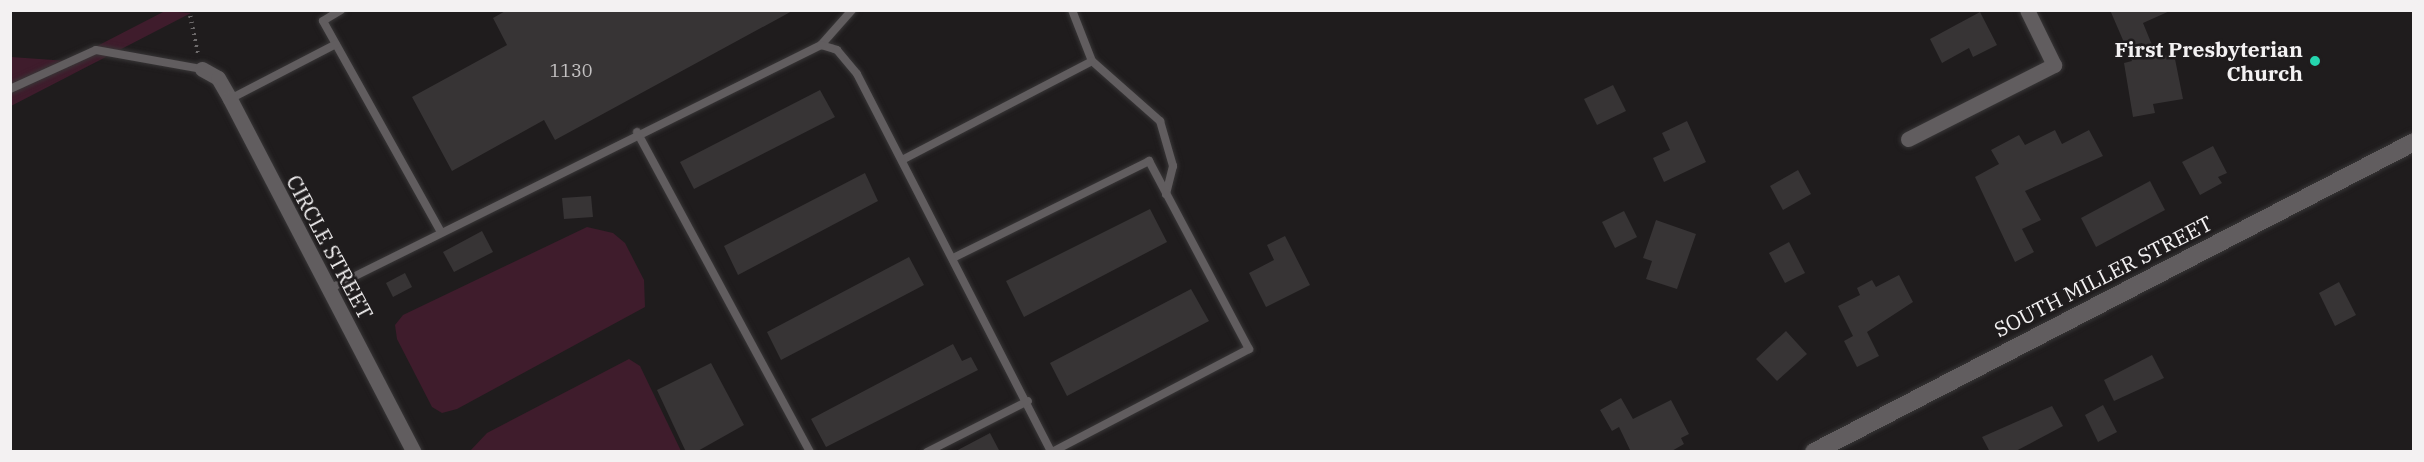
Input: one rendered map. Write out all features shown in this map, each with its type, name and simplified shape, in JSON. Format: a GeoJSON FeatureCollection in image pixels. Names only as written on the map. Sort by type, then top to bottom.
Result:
{"type":"FeatureCollection","features":[{"type":"Feature","properties":{"kind":"street"},"geometry":{"type":"LineString","coordinates":[[1908,139],[2054,65],[2027,10]]}},
{"type":"Feature","properties":{"kind":"street","name":"CIRCLE STREET"},"geometry":{"type":"LineString","coordinates":[[202,69],[218,78],[230,99],[414,452]]}},
{"type":"Feature","properties":{"kind":"street","name":"SOUTH MILLER STREET"},"geometry":{"type":"LineString","coordinates":[[1814,452],[2414,142]]}},
{"type":"Feature","properties":{"kind":"lane"},"geometry":{"type":"LineString","coordinates":[[341,10],[322,21],[441,232]]}},
{"type":"Feature","properties":{"kind":"lane"},"geometry":{"type":"LineString","coordinates":[[329,289],[637,132],[821,45],[852,10]]}},
{"type":"Feature","properties":{"kind":"lane"},"geometry":{"type":"LineString","coordinates":[[1072,10],[1092,62],[1160,121],[1173,166],[1166,194]]}},
{"type":"Feature","properties":{"kind":"lane"},"geometry":{"type":"LineString","coordinates":[[230,99],[336,44]]}},
{"type":"Feature","properties":{"kind":"lane"},"geometry":{"type":"LineString","coordinates":[[821,45],[837,50],[857,74],[953,258],[1029,401],[1052,452],[1249,349],[1149,161],[953,258]]}},
{"type":"Feature","properties":{"kind":"lane"},"geometry":{"type":"LineString","coordinates":[[10,89],[96,50],[202,69]]}},
{"type":"Feature","properties":{"kind":"lane"},"geometry":{"type":"LineString","coordinates":[[902,160],[1092,62]]}},
{"type":"Feature","properties":{"kind":"lane"},"geometry":{"type":"LineString","coordinates":[[637,132],[810,452]]}},
{"type":"Feature","properties":{"kind":"lane"},"geometry":{"type":"LineString","coordinates":[[927,452],[1029,401]]}},
{"type":"Feature","properties":{"kind":"path"},"geometry":{"type":"LineString","coordinates":[[189,10],[202,69]]}},
{"type":"Feature","properties":{"kind":"shaded area"},"geometry":{"type":"Polygon","coordinates":[[[165,11],[191,13],[11,106],[11,57],[68,61],[165,11]]]}},
{"type":"Feature","properties":{"kind":"shaded area"},"geometry":{"type":"Polygon","coordinates":[[[587,227],[613,233],[625,243],[644,280],[645,307],[457,409],[442,413],[432,407],[397,339],[395,325],[403,315],[587,227]]]}},
{"type":"Feature","properties":{"kind":"shaded area"},"geometry":{"type":"Polygon","coordinates":[[[629,359],[640,366],[681,451],[470,451],[487,433],[629,359]]]}},
{"type":"Feature","properties":{"kind":"building"},"geometry":{"type":"Polygon","coordinates":[[[507,10],[794,10],[555,140],[544,120],[452,171],[412,97],[507,45],[493,18],[507,10]]]}},
{"type":"Feature","properties":{"kind":"building"},"geometry":{"type":"Polygon","coordinates":[[[2110,10],[2172,10],[2143,23],[2157,57],[2174,54],[2183,99],[2153,104],[2155,113],[2133,117],[2124,63],[2132,61],[2110,10]]]}},
{"type":"Feature","properties":{"kind":"building"},"geometry":{"type":"Polygon","coordinates":[[[1980,12],[1997,45],[1973,57],[1969,48],[1942,63],[1930,39],[1980,12]]]}},
{"type":"Feature","properties":{"kind":"building"},"geometry":{"type":"Polygon","coordinates":[[[1613,85],[1626,111],[1597,125],[1584,99],[1613,85]]]}},
{"type":"Feature","properties":{"kind":"building"},"geometry":{"type":"Polygon","coordinates":[[[820,90],[835,117],[694,189],[680,162],[820,90]]]}},
{"type":"Feature","properties":{"kind":"building"},"geometry":{"type":"Polygon","coordinates":[[[1687,121],[1706,162],[1664,182],[1653,158],[1670,150],[1662,133],[1687,121]]]}},
{"type":"Feature","properties":{"kind":"building"},"geometry":{"type":"Polygon","coordinates":[[[2055,130],[2062,144],[2089,130],[2103,156],[2025,191],[2041,220],[2022,229],[2034,252],[2015,262],[1975,177],[1999,164],[1991,150],[2019,135],[2025,145],[2055,130]]]}},
{"type":"Feature","properties":{"kind":"building"},"geometry":{"type":"Polygon","coordinates":[[[2213,146],[2227,173],[2218,177],[2222,183],[2200,195],[2182,162],[2213,146]]]}},
{"type":"Feature","properties":{"kind":"building"},"geometry":{"type":"Polygon","coordinates":[[[1798,170],[1811,194],[1783,210],[1770,186],[1798,170]]]}},
{"type":"Feature","properties":{"kind":"building"},"geometry":{"type":"Polygon","coordinates":[[[865,173],[878,201],[738,275],[724,246],[865,173]]]}},
{"type":"Feature","properties":{"kind":"building"},"geometry":{"type":"Polygon","coordinates":[[[2150,181],[2165,210],[2096,247],[2081,218],[2150,181]]]}},
{"type":"Feature","properties":{"kind":"building"},"geometry":{"type":"Polygon","coordinates":[[[591,196],[593,217],[564,219],[562,198],[591,196]]]}},
{"type":"Feature","properties":{"kind":"building"},"geometry":{"type":"Polygon","coordinates":[[[1150,209],[1167,242],[1024,317],[1006,281],[1150,209]]]}},
{"type":"Feature","properties":{"kind":"building"},"geometry":{"type":"Polygon","coordinates":[[[1624,211],[1637,237],[1615,248],[1602,222],[1624,211]]]}},
{"type":"Feature","properties":{"kind":"building"},"geometry":{"type":"Polygon","coordinates":[[[1656,220],[1696,234],[1677,289],[1646,279],[1652,261],[1643,258],[1656,220]]]}},
{"type":"Feature","properties":{"kind":"building"},"geometry":{"type":"Polygon","coordinates":[[[482,231],[493,252],[454,272],[443,252],[482,231]]]}},
{"type":"Feature","properties":{"kind":"building"},"geometry":{"type":"Polygon","coordinates":[[[1285,236],[1310,285],[1266,307],[1249,273],[1274,260],[1267,245],[1285,236]]]}},
{"type":"Feature","properties":{"kind":"building"},"geometry":{"type":"Polygon","coordinates":[[[1789,242],[1805,273],[1785,283],[1769,253],[1789,242]]]}},
{"type":"Feature","properties":{"kind":"building"},"geometry":{"type":"Polygon","coordinates":[[[909,257],[924,285],[781,360],[767,332],[909,257]]]}},
{"type":"Feature","properties":{"kind":"building"},"geometry":{"type":"Polygon","coordinates":[[[405,273],[412,287],[393,297],[386,283],[405,273]]]}},
{"type":"Feature","properties":{"kind":"building"},"geometry":{"type":"Polygon","coordinates":[[[1899,275],[1913,302],[1867,332],[1879,356],[1857,367],[1844,341],[1853,336],[1838,306],[1860,295],[1857,288],[1872,280],[1876,287],[1899,275]]]}},
{"type":"Feature","properties":{"kind":"building"},"geometry":{"type":"Polygon","coordinates":[[[2339,282],[2356,315],[2335,326],[2319,293],[2339,282]]]}},
{"type":"Feature","properties":{"kind":"building"},"geometry":{"type":"Polygon","coordinates":[[[1191,289],[1209,321],[1067,396],[1050,363],[1191,289]]]}},
{"type":"Feature","properties":{"kind":"building"},"geometry":{"type":"Polygon","coordinates":[[[1786,331],[1807,354],[1777,381],[1756,359],[1786,331]]]}},
{"type":"Feature","properties":{"kind":"building"},"geometry":{"type":"Polygon","coordinates":[[[953,344],[962,361],[971,357],[978,370],[826,447],[811,419],[953,344]]]}},
{"type":"Feature","properties":{"kind":"building"},"geometry":{"type":"Polygon","coordinates":[[[2152,355],[2164,378],[2114,401],[2104,380],[2152,355]]]}},
{"type":"Feature","properties":{"kind":"building"},"geometry":{"type":"Polygon","coordinates":[[[711,363],[744,425],[696,452],[686,452],[657,390],[711,363]]]}},
{"type":"Feature","properties":{"kind":"building"},"geometry":{"type":"Polygon","coordinates":[[[1621,398],[1633,419],[1671,400],[1689,434],[1681,438],[1684,444],[1670,452],[1631,452],[1619,427],[1612,431],[1600,410],[1621,398]]]}},
{"type":"Feature","properties":{"kind":"building"},"geometry":{"type":"Polygon","coordinates":[[[2103,405],[2117,432],[2098,442],[2085,415],[2103,405]]]}},
{"type":"Feature","properties":{"kind":"building"},"geometry":{"type":"Polygon","coordinates":[[[2052,406],[2063,426],[2014,452],[1990,452],[1982,437],[2052,406]]]}},
{"type":"Feature","properties":{"kind":"building"},"geometry":{"type":"Polygon","coordinates":[[[990,433],[1000,452],[954,452],[990,433]]]}},
{"type":"Feature","properties":{"kind":"place","name":"First Presbyterian Church"},"geometry":{"type":"Point","coordinates":[2315,61]}}]}
